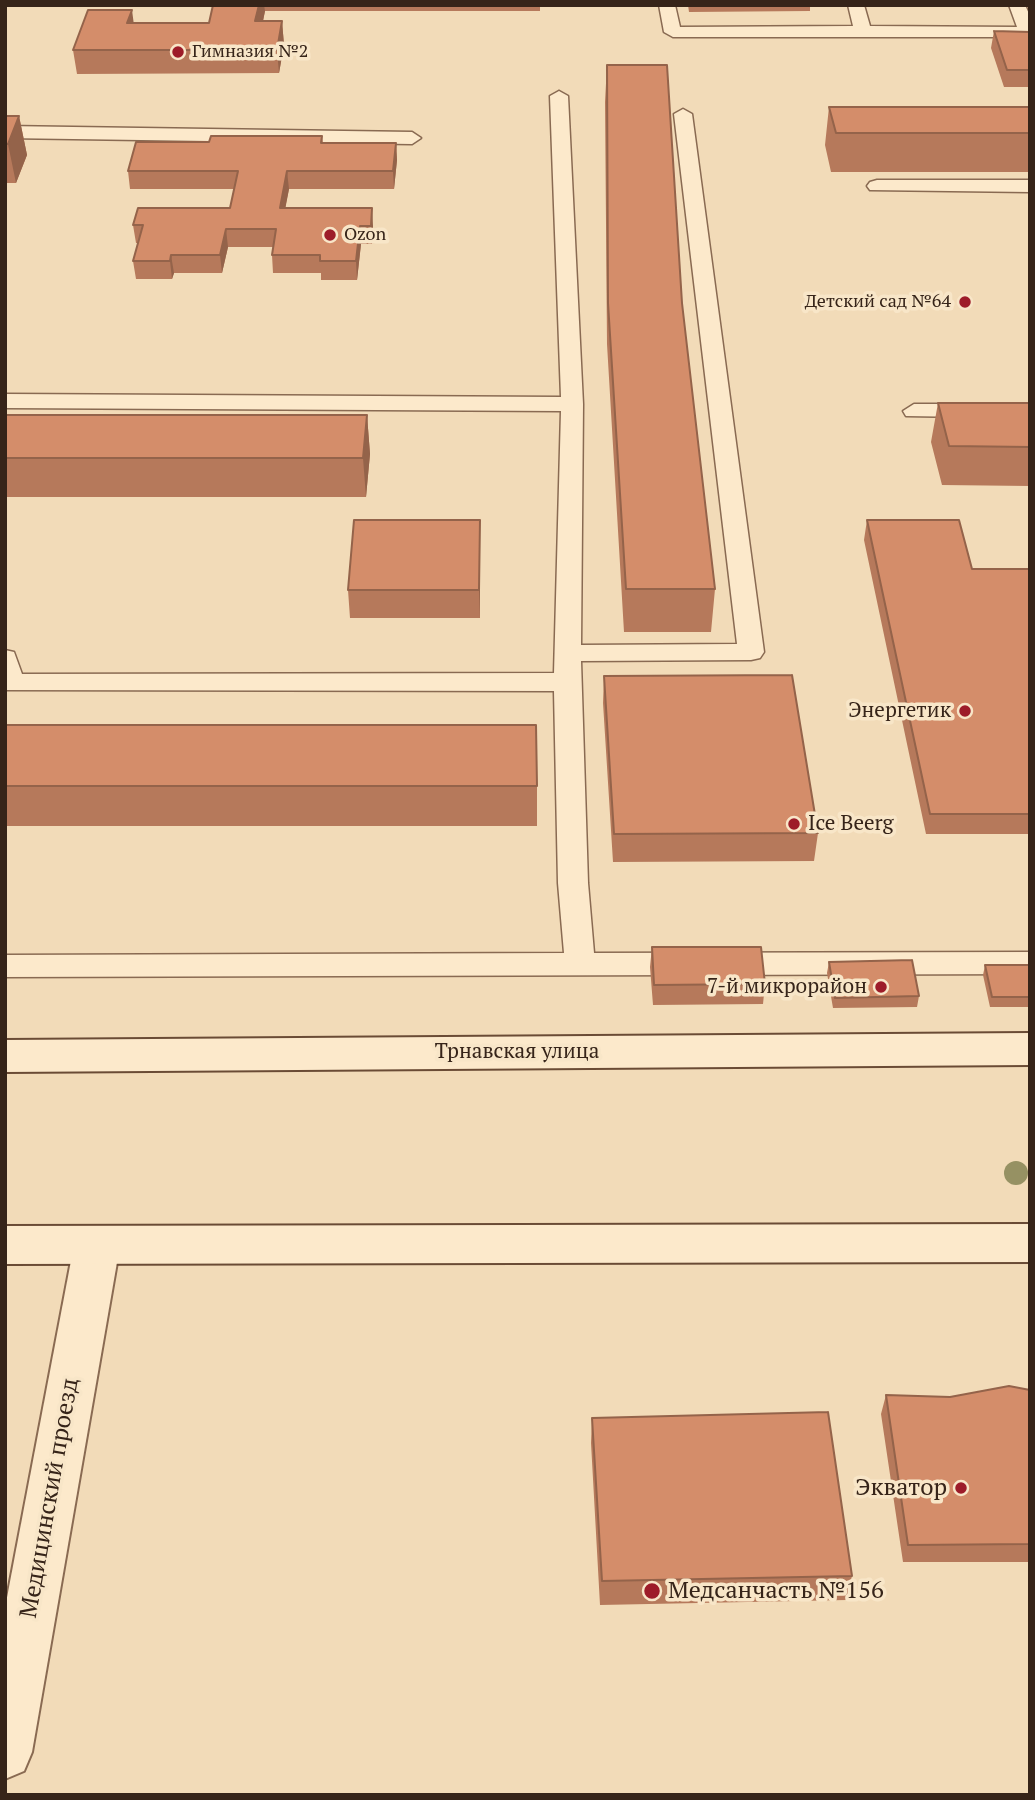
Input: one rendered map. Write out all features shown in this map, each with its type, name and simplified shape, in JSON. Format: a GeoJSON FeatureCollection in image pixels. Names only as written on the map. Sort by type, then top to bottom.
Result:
{"type":"FeatureCollection","features":[{"type":"Feature","properties":{"kind":"main road","name":"Трнавская улица"},"geometry":{"type":"LineString","coordinates":[[5,1056],[1030,1049]]}},
{"type":"Feature","properties":{"kind":"main road"},"geometry":{"type":"LineString","coordinates":[[5,1245],[1030,1243]]}},
{"type":"Feature","properties":{"kind":"main road","name":"Медицинский проезд"},"geometry":{"type":"LineString","coordinates":[[5,1752],[97,1245]]}},
{"type":"Feature","properties":{"kind":"lane"},"geometry":{"type":"LineString","coordinates":[[667,5],[673,32],[1028,32],[1017,5]]}},
{"type":"Feature","properties":{"kind":"lane"},"geometry":{"type":"LineString","coordinates":[[856,5],[863,31]]}},
{"type":"Feature","properties":{"kind":"lane"},"geometry":{"type":"LineString","coordinates":[[559,96],[572,404],[567,682],[573,883],[580,964]]}},
{"type":"Feature","properties":{"kind":"lane"},"geometry":{"type":"LineString","coordinates":[[568,653],[751,652],[683,114]]}},
{"type":"Feature","properties":{"kind":"lane"},"geometry":{"type":"LineString","coordinates":[[5,132],[412,138]]}},
{"type":"Feature","properties":{"kind":"lane"},"geometry":{"type":"LineString","coordinates":[[877,186],[1030,186]]}},
{"type":"Feature","properties":{"kind":"lane"},"geometry":{"type":"LineString","coordinates":[[5,401],[572,404]]}},
{"type":"Feature","properties":{"kind":"lane"},"geometry":{"type":"LineString","coordinates":[[914,411],[1030,411]]}},
{"type":"Feature","properties":{"kind":"lane"},"geometry":{"type":"LineString","coordinates":[[5,658],[10,683],[567,682]]}},
{"type":"Feature","properties":{"kind":"lane"},"geometry":{"type":"LineString","coordinates":[[5,966],[1030,963]]}},
{"type":"Feature","properties":{"kind":"building"},"geometry":{"type":"Polygon","coordinates":[[[213,5],[259,5],[255,21],[282,21],[277,50],[73,50],[88,10],[132,10],[127,23],[209,23],[213,5]]]}},
{"type":"Feature","properties":{"kind":"building"},"geometry":{"type":"Polygon","coordinates":[[[994,31],[1030,32],[1030,70],[1007,70],[994,31]]]}},
{"type":"Feature","properties":{"kind":"building"},"geometry":{"type":"Polygon","coordinates":[[[607,65],[667,65],[682,303],[715,589],[626,589],[608,303],[607,65]]]}},
{"type":"Feature","properties":{"kind":"building"},"geometry":{"type":"Polygon","coordinates":[[[829,107],[1030,107],[1030,133],[836,133],[829,107]]]}},
{"type":"Feature","properties":{"kind":"building"},"geometry":{"type":"Polygon","coordinates":[[[5,116],[19,116],[8,144],[5,144],[5,116]]]}},
{"type":"Feature","properties":{"kind":"building"},"geometry":{"type":"Polygon","coordinates":[[[211,136],[322,136],[321,143],[396,143],[393,171],[287,171],[280,208],[372,208],[371,226],[360,226],[356,261],[320,261],[320,255],[272,255],[276,229],[226,229],[220,255],[171,255],[170,261],[133,261],[143,225],[133,225],[138,208],[230,208],[238,171],[128,171],[136,142],[209,142],[211,136]]]}},
{"type":"Feature","properties":{"kind":"building"},"geometry":{"type":"Polygon","coordinates":[[[938,403],[1030,403],[1030,447],[949,446],[938,403]]]}},
{"type":"Feature","properties":{"kind":"building"},"geometry":{"type":"Polygon","coordinates":[[[5,415],[367,415],[363,458],[5,458],[5,415]]]}},
{"type":"Feature","properties":{"kind":"building"},"geometry":{"type":"Polygon","coordinates":[[[354,520],[480,520],[479,590],[348,590],[354,520]]]}},
{"type":"Feature","properties":{"kind":"building","name":"Энергетик"},"geometry":{"type":"Polygon","coordinates":[[[867,520],[959,520],[972,569],[1030,569],[1030,814],[930,814],[867,520]]]}},
{"type":"Feature","properties":{"kind":"building"},"geometry":{"type":"Polygon","coordinates":[[[792,675],[818,833],[614,834],[604,676],[792,675]]]}},
{"type":"Feature","properties":{"kind":"building"},"geometry":{"type":"Polygon","coordinates":[[[5,725],[536,725],[537,786],[5,786],[5,725]]]}},
{"type":"Feature","properties":{"kind":"building"},"geometry":{"type":"Polygon","coordinates":[[[652,947],[761,947],[765,984],[654,985],[652,947]]]}},
{"type":"Feature","properties":{"kind":"building"},"geometry":{"type":"Polygon","coordinates":[[[912,960],[919,996],[835,998],[829,962],[912,960]]]}},
{"type":"Feature","properties":{"kind":"building"},"geometry":{"type":"Polygon","coordinates":[[[985,965],[1030,965],[1030,997],[992,997],[985,965]]]}},
{"type":"Feature","properties":{"kind":"building","name":"Экватор"},"geometry":{"type":"Polygon","coordinates":[[[1009,1386],[1030,1390],[1030,1544],[908,1545],[886,1395],[950,1397],[1009,1386]]]}},
{"type":"Feature","properties":{"kind":"building"},"geometry":{"type":"Polygon","coordinates":[[[828,1412],[852,1576],[602,1581],[592,1418],[828,1412]]]}},
{"type":"Feature","properties":{"kind":"place","name":"Гимназия №2"},"geometry":{"type":"Point","coordinates":[178,52]}},
{"type":"Feature","properties":{"kind":"place","name":"Ozon"},"geometry":{"type":"Point","coordinates":[330,235]}},
{"type":"Feature","properties":{"kind":"place","name":"Детский сад №64"},"geometry":{"type":"Point","coordinates":[965,302]}},
{"type":"Feature","properties":{"kind":"place","name":"Энергетик"},"geometry":{"type":"Point","coordinates":[965,711]}},
{"type":"Feature","properties":{"kind":"place","name":"Ice Beerg"},"geometry":{"type":"Point","coordinates":[794,824]}},
{"type":"Feature","properties":{"kind":"place","name":"7-й микрорайон"},"geometry":{"type":"Point","coordinates":[881,987]}},
{"type":"Feature","properties":{"kind":"place","name":"Экватор"},"geometry":{"type":"Point","coordinates":[961,1488]}},
{"type":"Feature","properties":{"kind":"place","name":"Медсанчасть №156"},"geometry":{"type":"Point","coordinates":[652,1591]}}]}
